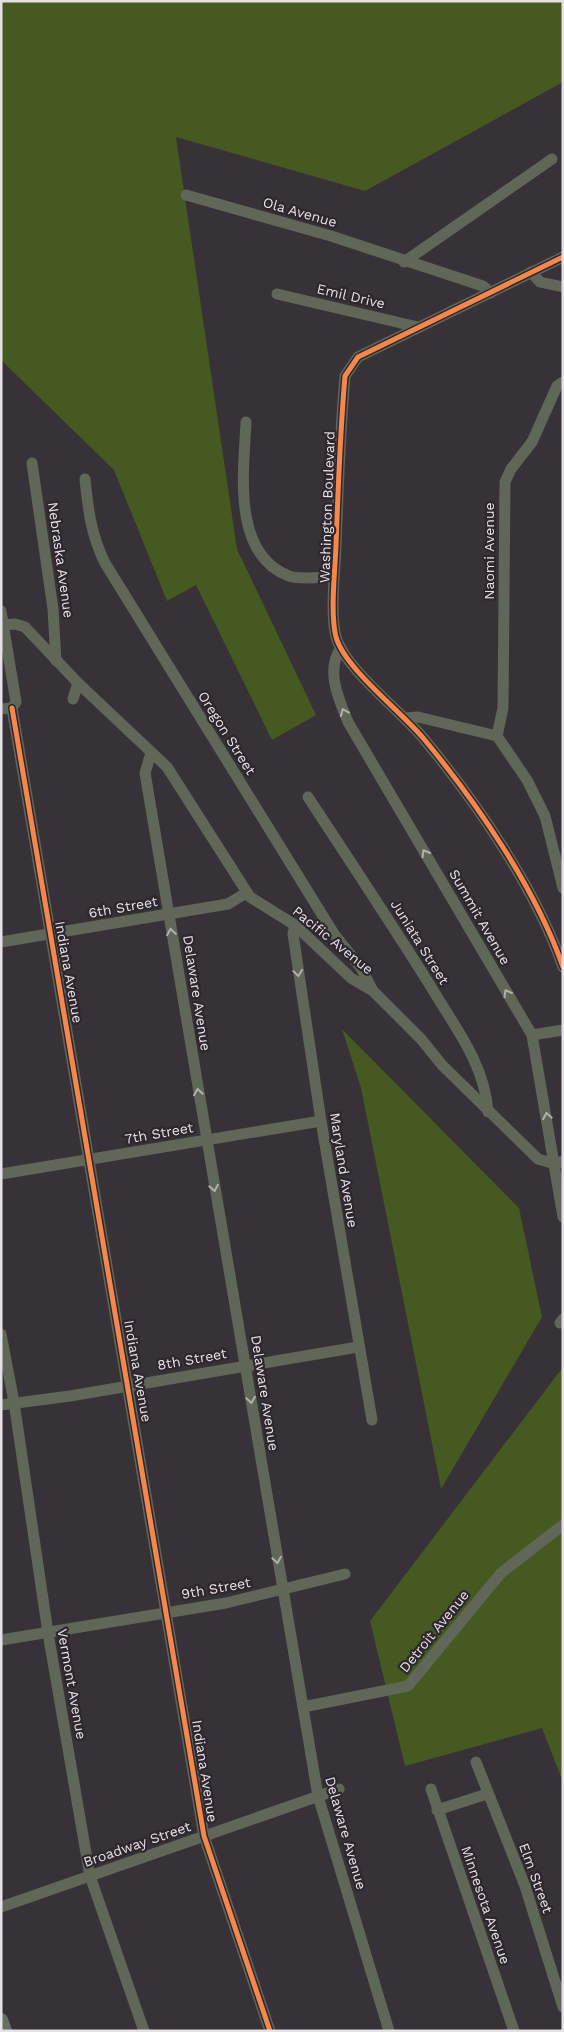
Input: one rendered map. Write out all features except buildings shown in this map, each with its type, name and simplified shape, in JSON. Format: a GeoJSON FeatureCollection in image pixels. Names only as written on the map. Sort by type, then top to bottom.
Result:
{"type":"FeatureCollection","features":[{"type":"Feature","properties":{"kind":"main road"},"geometry":{"type":"LineString","coordinates":[[1,2020],[5,2031]]}},
{"type":"Feature","properties":{"kind":"street"},"geometry":{"type":"LineString","coordinates":[[404,262],[552,159]]}},
{"type":"Feature","properties":{"kind":"street","name":"Ola Avenue"},"geometry":{"type":"LineString","coordinates":[[186,195],[331,236],[404,262],[483,286],[491,293]]}},
{"type":"Feature","properties":{"kind":"street","name":"Washington Boulevard"},"geometry":{"type":"LineString","coordinates":[[563,257],[358,357],[345,376],[334,577],[336,637],[341,648],[353,665],[423,738],[460,785],[528,892],[553,940],[563,968]]}},
{"type":"Feature","properties":{"kind":"street"},"geometry":{"type":"LineString","coordinates":[[532,272],[540,282],[563,288]]}},
{"type":"Feature","properties":{"kind":"street","name":"Emil Drive"},"geometry":{"type":"LineString","coordinates":[[277,294],[418,327]]}},
{"type":"Feature","properties":{"kind":"street","name":"Naomi Avenue"},"geometry":{"type":"LineString","coordinates":[[497,736],[503,708],[505,482],[510,469],[532,442],[557,386],[563,382]]}},
{"type":"Feature","properties":{"kind":"street"},"geometry":{"type":"LineString","coordinates":[[246,422],[243,502],[253,543],[271,566],[290,576],[334,577]]}},
{"type":"Feature","properties":{"kind":"street","name":"Nebraska Avenue"},"geometry":{"type":"LineString","coordinates":[[32,463],[53,609],[56,661]]}},
{"type":"Feature","properties":{"kind":"street","name":"Oregon Street"},"geometry":{"type":"LineString","coordinates":[[85,478],[90,524],[96,545],[105,563],[329,925],[361,968],[373,991]]}},
{"type":"Feature","properties":{"kind":"street","name":"Indiana Avenue"},"geometry":{"type":"LineString","coordinates":[[1,611],[10,706],[129,1386],[204,1836],[270,2031]]}},
{"type":"Feature","properties":{"kind":"street","name":"Pacific Avenue"},"geometry":{"type":"LineString","coordinates":[[3,625],[15,624],[25,626],[78,683],[167,767],[246,893],[255,901],[295,925],[352,978],[373,991],[488,1112],[538,1159],[559,1162]]}},
{"type":"Feature","properties":{"kind":"street","name":"Summit Avenue"},"geometry":{"type":"LineString","coordinates":[[341,648],[335,656],[333,671],[337,695],[348,722],[532,1035],[559,1162],[563,1217]]}},
{"type":"Feature","properties":{"kind":"street"},"geometry":{"type":"LineString","coordinates":[[73,699],[78,683]]}},
{"type":"Feature","properties":{"kind":"street"},"geometry":{"type":"LineString","coordinates":[[405,718],[418,717],[497,736],[527,780],[545,816],[558,847],[563,888]]}},
{"type":"Feature","properties":{"kind":"street","name":"Delaware Avenue"},"geometry":{"type":"LineString","coordinates":[[151,753],[145,773],[318,1796],[390,2031]]}},
{"type":"Feature","properties":{"kind":"street","name":"Juniata Street"},"geometry":{"type":"LineString","coordinates":[[308,797],[457,1028],[479,1072],[487,1096],[488,1112]]}},
{"type":"Feature","properties":{"kind":"street","name":"6th Street"},"geometry":{"type":"LineString","coordinates":[[1,942],[228,904],[246,893]]}},
{"type":"Feature","properties":{"kind":"street","name":"Maryland Avenue"},"geometry":{"type":"LineString","coordinates":[[295,925],[294,943],[321,1121],[358,1347],[372,1420]]}},
{"type":"Feature","properties":{"kind":"street"},"geometry":{"type":"LineString","coordinates":[[532,1035],[563,1030]]}},
{"type":"Feature","properties":{"kind":"street","name":"7th Street"},"geometry":{"type":"LineString","coordinates":[[1,1174],[321,1121]]}},
{"type":"Feature","properties":{"kind":"street","name":"Vermont Avenue"},"geometry":{"type":"LineString","coordinates":[[1,1334],[14,1402],[48,1632],[90,1876],[144,2031]]}},
{"type":"Feature","properties":{"kind":"street","name":"8th Street"},"geometry":{"type":"LineString","coordinates":[[1,1405],[129,1386],[358,1347]]}},
{"type":"Feature","properties":{"kind":"street","name":"Detroit Avenue"},"geometry":{"type":"LineString","coordinates":[[303,1707],[408,1686],[501,1573],[563,1525]]}},
{"type":"Feature","properties":{"kind":"street","name":"9th Street"},"geometry":{"type":"LineString","coordinates":[[1,1640],[282,1591],[345,1574]]}},
{"type":"Feature","properties":{"kind":"street","name":"Elm Street"},"geometry":{"type":"LineString","coordinates":[[476,1762],[487,1794],[525,1886],[563,2006]]}},
{"type":"Feature","properties":{"kind":"street","name":"Broadway Street"},"geometry":{"type":"LineString","coordinates":[[1,1907],[339,1789]]}},
{"type":"Feature","properties":{"kind":"street","name":"Minnesota Avenue"},"geometry":{"type":"LineString","coordinates":[[430,1789],[514,2031]]}},
{"type":"Feature","properties":{"kind":"street"},"geometry":{"type":"LineString","coordinates":[[437,1810],[487,1794]]}},
{"type":"Feature","properties":{"kind":"green space"},"geometry":{"type":"Polygon","coordinates":[[[1,1],[563,1],[563,82],[365,191],[176,137],[237,549],[316,715],[272,740],[196,585],[167,601],[114,470],[1,360],[1,1]]]}},
{"type":"Feature","properties":{"kind":"green space"},"geometry":{"type":"Polygon","coordinates":[[[342,1029],[519,1208],[542,1317],[441,1489],[361,1088],[342,1029]]]}},
{"type":"Feature","properties":{"kind":"green space"},"geometry":{"type":"Polygon","coordinates":[[[563,1367],[563,1782],[542,1728],[405,1766],[370,1621],[563,1367]]]}},
{"type":"Feature","properties":{"kind":"cycle path"},"geometry":{"type":"LineString","coordinates":[[563,257],[358,357],[345,376],[339,461],[333,604],[334,627],[341,649],[350,663],[424,739],[484,819],[521,877],[537,907],[563,967]]}},
{"type":"Feature","properties":{"kind":"cycle path"},"geometry":{"type":"LineString","coordinates":[[12,708],[204,1836],[270,2031]]}}]}
